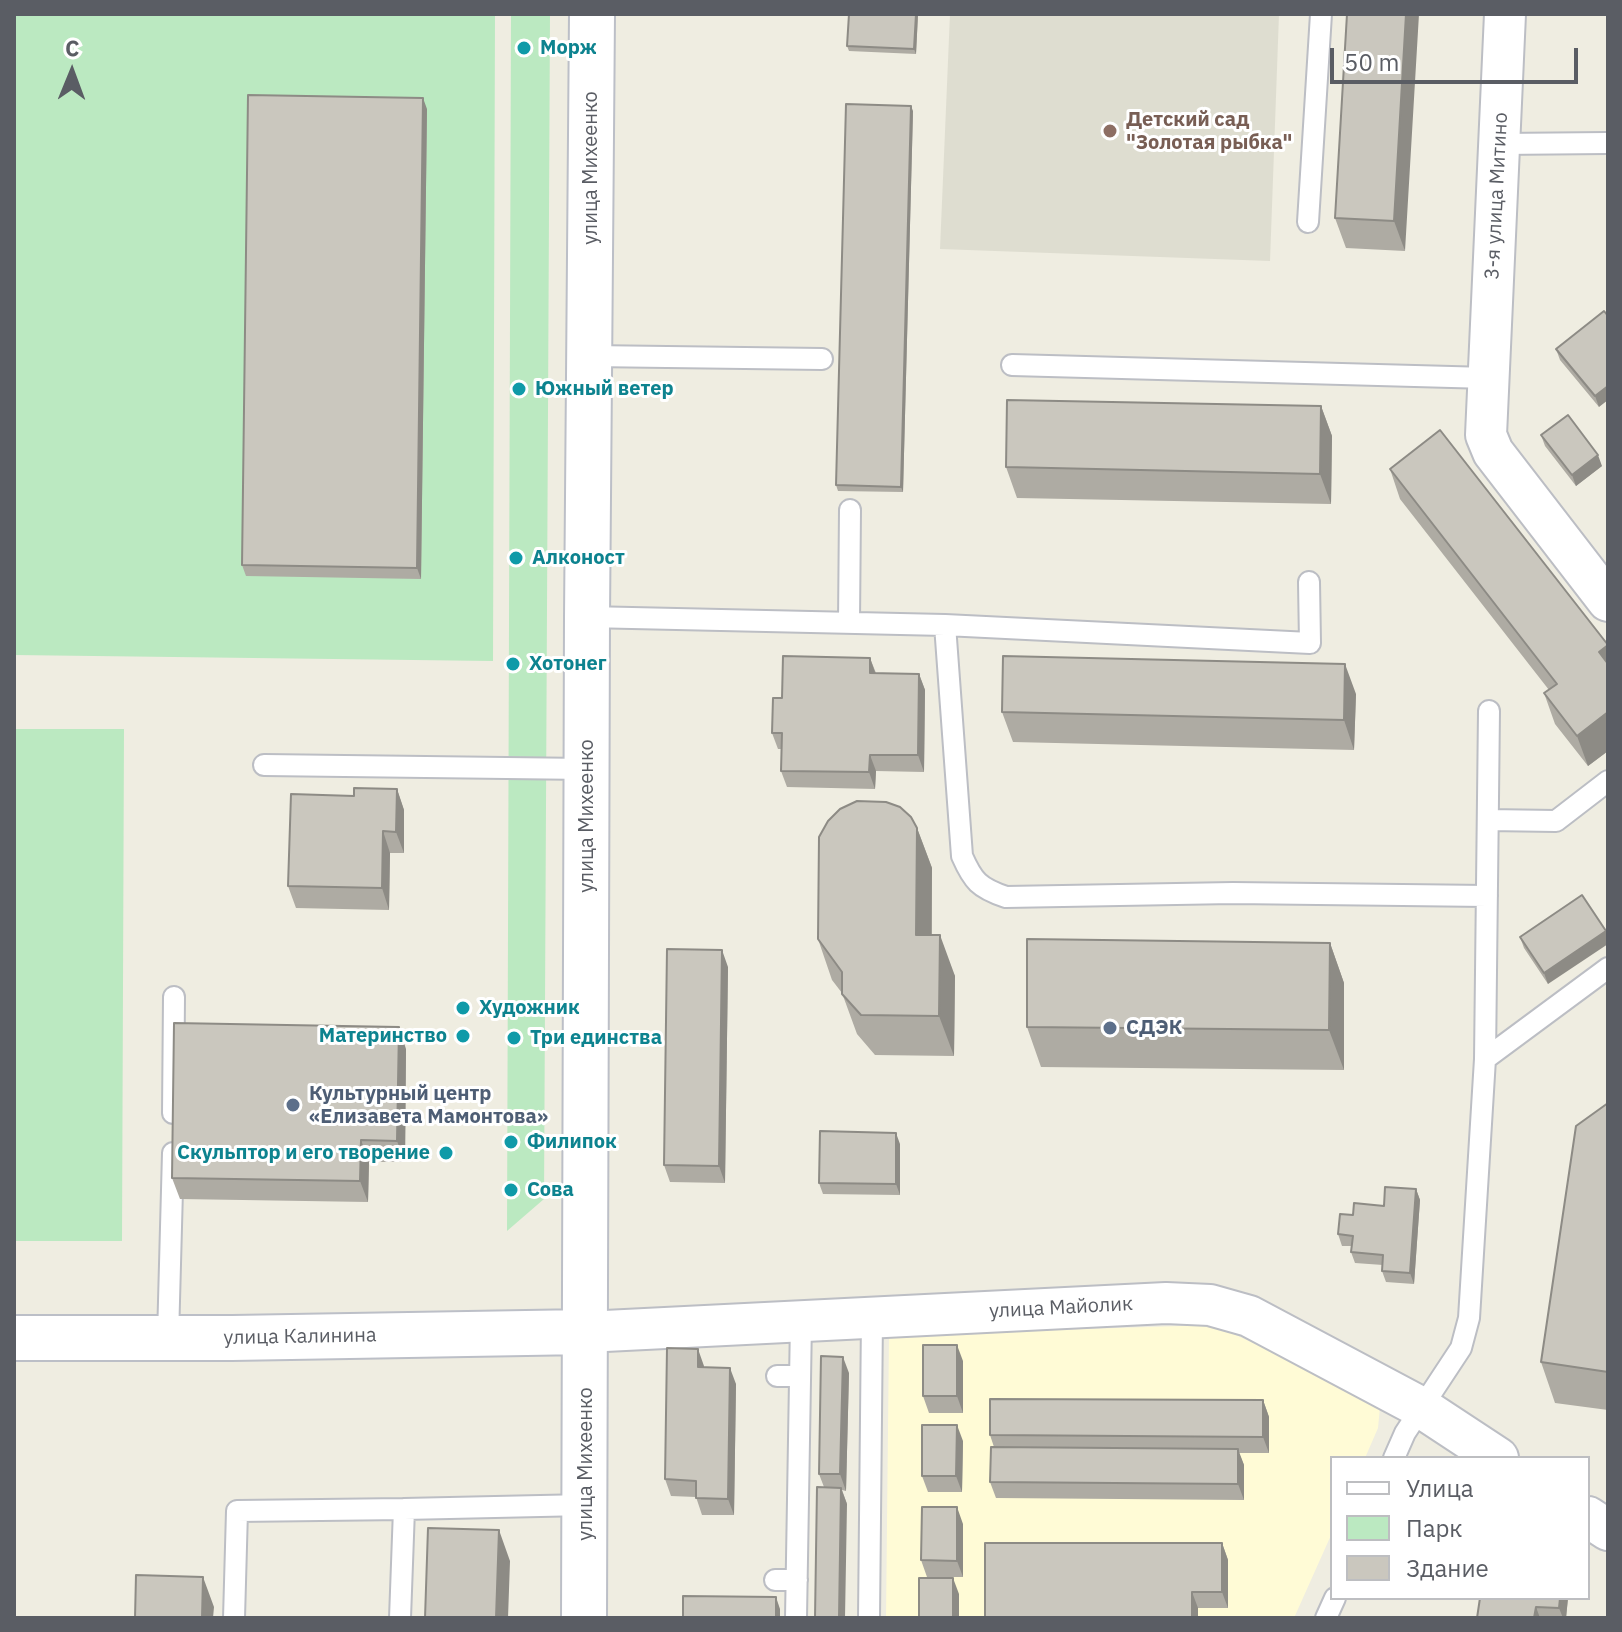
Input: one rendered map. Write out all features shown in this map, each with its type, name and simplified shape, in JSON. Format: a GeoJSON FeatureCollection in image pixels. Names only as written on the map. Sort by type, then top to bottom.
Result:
{"type":"FeatureCollection","features":[{"type":"Feature","properties":{"kind":"street","name":"улица Михеенко"},"geometry":{"type":"LineString","coordinates":[[584,1618],[592,14]]}},
{"type":"Feature","properties":{"kind":"street","name":"3-я улица Митино"},"geometry":{"type":"LineString","coordinates":[[1505,14],[1486,435],[1493,452],[1608,601]]}},
{"type":"Feature","properties":{"kind":"street","name":"улица Майолик"},"geometry":{"type":"LineString","coordinates":[[585,1332],[1166,1303],[1210,1305],[1249,1316],[1422,1408],[1495,1456]]}},
{"type":"Feature","properties":{"kind":"street","name":"улица Калинина"},"geometry":{"type":"LineString","coordinates":[[14,1338],[585,1332]]}},
{"type":"Feature","properties":{"kind":"street"},"geometry":{"type":"LineString","coordinates":[[1590,1518],[1608,1530]]}},
{"type":"Feature","properties":{"kind":"lane"},"geometry":{"type":"LineString","coordinates":[[1308,222],[1321,14]]}},
{"type":"Feature","properties":{"kind":"lane"},"geometry":{"type":"LineString","coordinates":[[1499,144],[1608,143]]}},
{"type":"Feature","properties":{"kind":"lane"},"geometry":{"type":"LineString","coordinates":[[590,356],[822,359]]}},
{"type":"Feature","properties":{"kind":"lane"},"geometry":{"type":"LineString","coordinates":[[1012,365],[1488,378]]}},
{"type":"Feature","properties":{"kind":"lane"},"geometry":{"type":"LineString","coordinates":[[849,622],[850,510]]}},
{"type":"Feature","properties":{"kind":"lane"},"geometry":{"type":"LineString","coordinates":[[587,617],[945,625],[1310,643],[1309,582]]}},
{"type":"Feature","properties":{"kind":"lane"},"geometry":{"type":"LineString","coordinates":[[945,625],[962,856],[971,875],[985,890],[1006,897],[1233,893],[1487,896]]}},
{"type":"Feature","properties":{"kind":"lane"},"geometry":{"type":"LineString","coordinates":[[1395,1456],[1405,1433],[1461,1348],[1469,1318],[1485,1059],[1489,711]]}},
{"type":"Feature","properties":{"kind":"lane"},"geometry":{"type":"LineString","coordinates":[[264,765],[587,769]]}},
{"type":"Feature","properties":{"kind":"lane"},"geometry":{"type":"LineString","coordinates":[[1488,820],[1556,821],[1608,781]]}},
{"type":"Feature","properties":{"kind":"lane"},"geometry":{"type":"LineString","coordinates":[[1485,1059],[1608,968]]}},
{"type":"Feature","properties":{"kind":"lane"},"geometry":{"type":"LineString","coordinates":[[168,1338],[174,997]]}},
{"type":"Feature","properties":{"kind":"lane"},"geometry":{"type":"LineString","coordinates":[[869,1618],[872,1317]]}},
{"type":"Feature","properties":{"kind":"lane"},"geometry":{"type":"LineString","coordinates":[[796,1618],[801,1321]]}},
{"type":"Feature","properties":{"kind":"lane"},"geometry":{"type":"LineString","coordinates":[[777,1376],[800,1376]]}},
{"type":"Feature","properties":{"kind":"lane"},"geometry":{"type":"LineString","coordinates":[[234,1618],[237,1511],[586,1505]]}},
{"type":"Feature","properties":{"kind":"lane"},"geometry":{"type":"LineString","coordinates":[[400,1618],[404,1509]]}},
{"type":"Feature","properties":{"kind":"lane"},"geometry":{"type":"LineString","coordinates":[[775,1580],[797,1580]]}},
{"type":"Feature","properties":{"kind":"shaded area","name":"Детский сад \"Золотая рыбка\""},"geometry":{"type":"Polygon","coordinates":[[[950,14],[1279,14],[1270,261],[940,249],[950,14]]]}},
{"type":"Feature","properties":{"kind":"shaded area"},"geometry":{"type":"Polygon","coordinates":[[[1214,1325],[1373,1398],[1380,1407],[1378,1428],[1366,1456],[1330,1456],[1330,1537],[1294,1618],[886,1618],[889,1335],[1214,1325]]]}},
{"type":"Feature","properties":{"kind":"green space"},"geometry":{"type":"Polygon","coordinates":[[[14,14],[495,14],[493,661],[14,655],[14,14]]]}},
{"type":"Feature","properties":{"kind":"green space"},"geometry":{"type":"Polygon","coordinates":[[[511,14],[550,14],[544,1199],[507,1231],[511,14]]]}},
{"type":"Feature","properties":{"kind":"green space"},"geometry":{"type":"Polygon","coordinates":[[[14,729],[124,729],[122,1241],[14,1241],[14,729]]]}},
{"type":"Feature","properties":{"kind":"building"},"geometry":{"type":"Polygon","coordinates":[[[849,14],[916,14],[914,49],[847,46],[849,14]]]}},
{"type":"Feature","properties":{"kind":"building"},"geometry":{"type":"Polygon","coordinates":[[[1347,14],[1406,14],[1394,221],[1335,218],[1347,14]]]}},
{"type":"Feature","properties":{"kind":"building"},"geometry":{"type":"Polygon","coordinates":[[[248,95],[423,98],[417,568],[242,565],[248,95]]]}},
{"type":"Feature","properties":{"kind":"building"},"geometry":{"type":"Polygon","coordinates":[[[846,104],[911,106],[901,487],[836,485],[846,104]]]}},
{"type":"Feature","properties":{"kind":"building"},"geometry":{"type":"Polygon","coordinates":[[[1604,311],[1608,316],[1608,386],[1595,396],[1556,349],[1604,311]]]}},
{"type":"Feature","properties":{"kind":"building"},"geometry":{"type":"Polygon","coordinates":[[[1007,400],[1321,406],[1320,474],[1006,467],[1007,400]]]}},
{"type":"Feature","properties":{"kind":"building"},"geometry":{"type":"Polygon","coordinates":[[[1568,415],[1598,455],[1572,475],[1541,435],[1568,415]]]}},
{"type":"Feature","properties":{"kind":"building"},"geometry":{"type":"Polygon","coordinates":[[[1440,430],[1608,645],[1599,652],[1608,664],[1608,712],[1577,736],[1544,693],[1557,684],[1390,469],[1440,430]]]}},
{"type":"Feature","properties":{"kind":"building"},"geometry":{"type":"Polygon","coordinates":[[[783,656],[870,658],[870,673],[919,674],[918,755],[870,755],[869,772],[781,771],[782,733],[772,733],[773,698],[782,698],[783,656]]]}},
{"type":"Feature","properties":{"kind":"building"},"geometry":{"type":"Polygon","coordinates":[[[1003,656],[1345,664],[1344,720],[1002,712],[1003,656]]]}},
{"type":"Feature","properties":{"kind":"building"},"geometry":{"type":"Polygon","coordinates":[[[354,788],[397,789],[396,832],[383,831],[382,888],[288,886],[291,794],[354,796],[354,788]]]}},
{"type":"Feature","properties":{"kind":"building"},"geometry":{"type":"Polygon","coordinates":[[[857,801],[886,802],[900,807],[917,828],[916,935],[940,935],[939,1016],[861,1015],[842,994],[842,972],[818,939],[819,837],[840,809],[857,801]]]}},
{"type":"Feature","properties":{"kind":"building"},"geometry":{"type":"Polygon","coordinates":[[[1582,895],[1606,931],[1544,973],[1520,937],[1582,895]]]}},
{"type":"Feature","properties":{"kind":"building"},"geometry":{"type":"Polygon","coordinates":[[[1027,939],[1330,943],[1329,1030],[1027,1027],[1027,939]]]}},
{"type":"Feature","properties":{"kind":"building"},"geometry":{"type":"Polygon","coordinates":[[[667,949],[722,950],[719,1166],[664,1165],[667,949]]]}},
{"type":"Feature","properties":{"kind":"building","name":"Культурный центр «Елизавета Мамонтова»"},"geometry":{"type":"Polygon","coordinates":[[[174,1023],[399,1027],[397,1141],[361,1140],[360,1181],[172,1178],[174,1023]]]}},
{"type":"Feature","properties":{"kind":"building"},"geometry":{"type":"Polygon","coordinates":[[[1608,1103],[1608,1372],[1541,1362],[1576,1126],[1608,1103]]]}},
{"type":"Feature","properties":{"kind":"building"},"geometry":{"type":"Polygon","coordinates":[[[820,1131],[896,1133],[896,1184],[819,1183],[820,1131]]]}},
{"type":"Feature","properties":{"kind":"building"},"geometry":{"type":"Polygon","coordinates":[[[1385,1187],[1416,1189],[1410,1273],[1382,1271],[1383,1255],[1351,1252],[1353,1236],[1338,1234],[1340,1214],[1353,1215],[1354,1203],[1384,1206],[1385,1187]]]}},
{"type":"Feature","properties":{"kind":"building"},"geometry":{"type":"Polygon","coordinates":[[[923,1345],[957,1345],[957,1396],[923,1396],[923,1345]]]}},
{"type":"Feature","properties":{"kind":"building"},"geometry":{"type":"Polygon","coordinates":[[[667,1348],[698,1349],[698,1367],[730,1368],[728,1499],[696,1498],[696,1481],[665,1479],[667,1348]]]}},
{"type":"Feature","properties":{"kind":"building"},"geometry":{"type":"Polygon","coordinates":[[[821,1356],[843,1357],[840,1474],[819,1474],[821,1356]]]}},
{"type":"Feature","properties":{"kind":"building"},"geometry":{"type":"Polygon","coordinates":[[[990,1399],[1263,1400],[1263,1437],[990,1435],[990,1399]]]}},
{"type":"Feature","properties":{"kind":"building"},"geometry":{"type":"Polygon","coordinates":[[[922,1425],[957,1425],[956,1476],[922,1476],[922,1425]]]}},
{"type":"Feature","properties":{"kind":"building"},"geometry":{"type":"Polygon","coordinates":[[[991,1447],[1238,1449],[1238,1484],[990,1482],[991,1447]]]}},
{"type":"Feature","properties":{"kind":"building"},"geometry":{"type":"Polygon","coordinates":[[[817,1487],[841,1488],[839,1618],[815,1618],[817,1487]]]}},
{"type":"Feature","properties":{"kind":"building"},"geometry":{"type":"Polygon","coordinates":[[[922,1507],[957,1507],[957,1561],[921,1560],[922,1507]]]}},
{"type":"Feature","properties":{"kind":"building"},"geometry":{"type":"Polygon","coordinates":[[[428,1528],[499,1530],[496,1618],[425,1618],[428,1528]]]}},
{"type":"Feature","properties":{"kind":"building"},"geometry":{"type":"Polygon","coordinates":[[[985,1543],[1222,1543],[1222,1592],[1192,1592],[1192,1618],[985,1618],[985,1543]]]}},
{"type":"Feature","properties":{"kind":"building"},"geometry":{"type":"Polygon","coordinates":[[[136,1575],[203,1577],[202,1618],[135,1618],[136,1575]]]}},
{"type":"Feature","properties":{"kind":"building"},"geometry":{"type":"Polygon","coordinates":[[[919,1578],[953,1578],[953,1618],[919,1618],[919,1578]]]}},
{"type":"Feature","properties":{"kind":"building"},"geometry":{"type":"Polygon","coordinates":[[[683,1596],[776,1597],[776,1618],[683,1618],[683,1596]]]}},
{"type":"Feature","properties":{"kind":"building"},"geometry":{"type":"Polygon","coordinates":[[[1480,1600],[1560,1600],[1559,1608],[1536,1607],[1534,1618],[1477,1618],[1480,1600]]]}},
{"type":"Feature","properties":{"kind":"place","name":"Морж"},"geometry":{"type":"Point","coordinates":[524,48]}},
{"type":"Feature","properties":{"kind":"place","name":"Детский сад \"Золотая рыбка\""},"geometry":{"type":"Point","coordinates":[1110,131]}},
{"type":"Feature","properties":{"kind":"place","name":"Южный ветер"},"geometry":{"type":"Point","coordinates":[519,389]}},
{"type":"Feature","properties":{"kind":"place","name":"Алконост"},"geometry":{"type":"Point","coordinates":[516,558]}},
{"type":"Feature","properties":{"kind":"place","name":"Хотонег"},"geometry":{"type":"Point","coordinates":[513,664]}},
{"type":"Feature","properties":{"kind":"place","name":"Художник"},"geometry":{"type":"Point","coordinates":[463,1008]}},
{"type":"Feature","properties":{"kind":"place","name":"СДЭК"},"geometry":{"type":"Point","coordinates":[1110,1028]}},
{"type":"Feature","properties":{"kind":"place","name":"Материнство"},"geometry":{"type":"Point","coordinates":[463,1036]}},
{"type":"Feature","properties":{"kind":"place","name":"Три единства"},"geometry":{"type":"Point","coordinates":[514,1038]}},
{"type":"Feature","properties":{"kind":"place","name":"Культурный центр «Елизавета Мамонтова»"},"geometry":{"type":"Point","coordinates":[293,1105]}},
{"type":"Feature","properties":{"kind":"place","name":"Филипок"},"geometry":{"type":"Point","coordinates":[511,1142]}},
{"type":"Feature","properties":{"kind":"place","name":"Скульптор и его творение"},"geometry":{"type":"Point","coordinates":[446,1153]}},
{"type":"Feature","properties":{"kind":"place","name":"Сова"},"geometry":{"type":"Point","coordinates":[511,1190]}}]}
